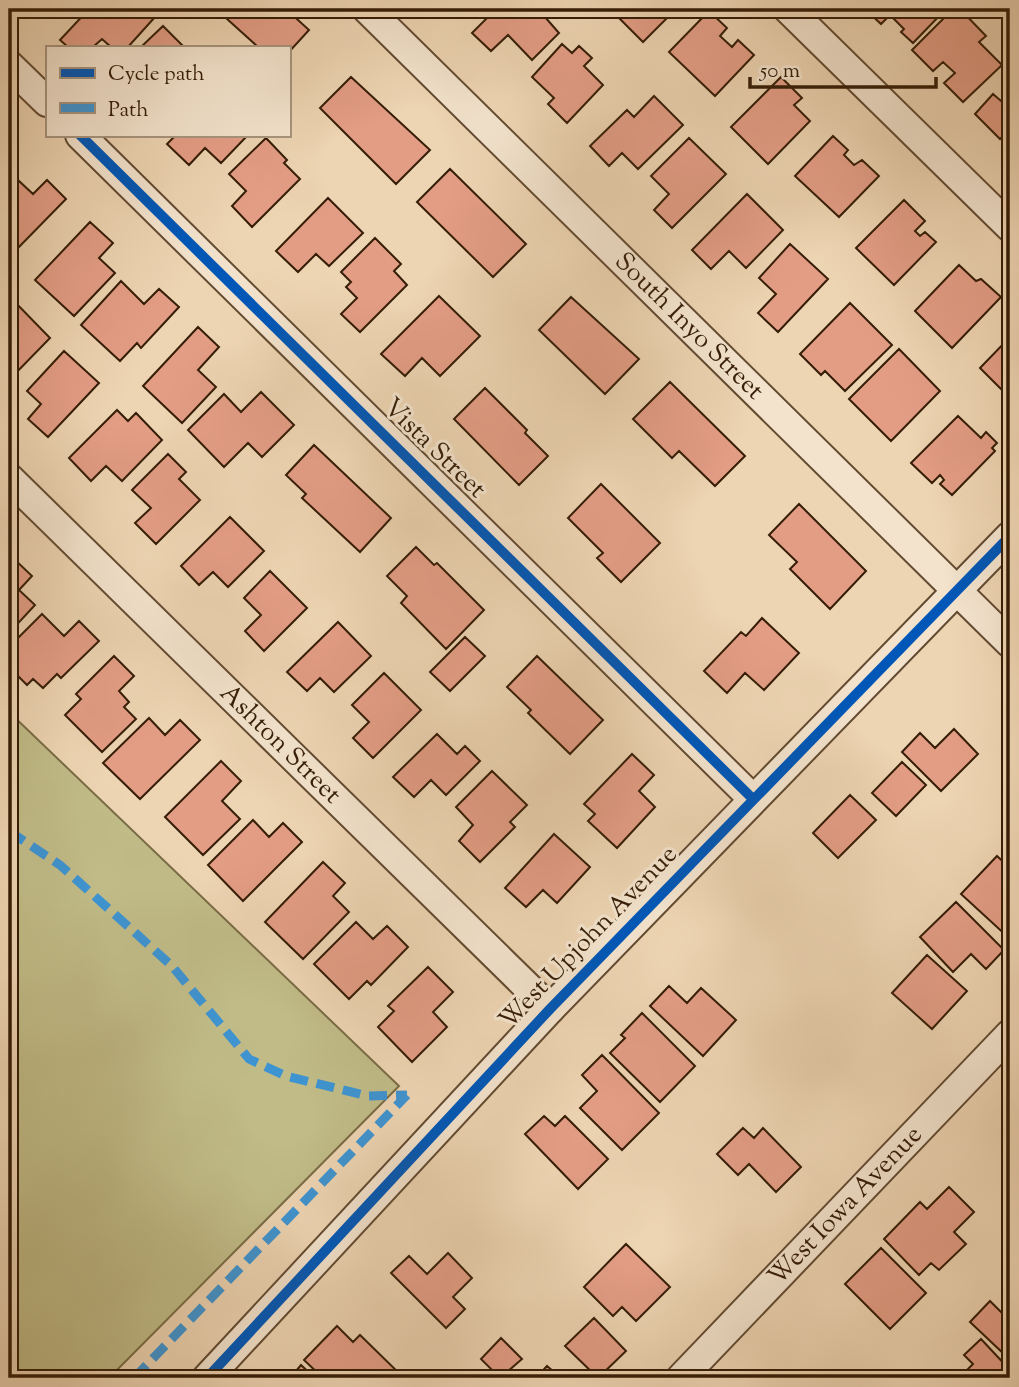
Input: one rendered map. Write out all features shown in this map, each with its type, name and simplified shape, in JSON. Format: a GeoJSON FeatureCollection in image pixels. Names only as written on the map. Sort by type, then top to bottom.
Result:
{"type":"FeatureCollection","features":[{"type":"Feature","properties":{"kind":"street","name":"South Inyo Street"},"geometry":{"type":"LineString","coordinates":[[367,9],[1010,643]]}},
{"type":"Feature","properties":{"kind":"street"},"geometry":{"type":"LineString","coordinates":[[788,9],[1010,227]]}},
{"type":"Feature","properties":{"kind":"street"},"geometry":{"type":"LineString","coordinates":[[9,65],[46,101]]}},
{"type":"Feature","properties":{"kind":"street","name":"Vista Street"},"geometry":{"type":"LineString","coordinates":[[81,136],[753,799]]}},
{"type":"Feature","properties":{"kind":"street","name":"Ashton Street"},"geometry":{"type":"LineString","coordinates":[[9,478],[550,1009]]}},
{"type":"Feature","properties":{"kind":"street","name":"West Upjohn Avenue"},"geometry":{"type":"LineString","coordinates":[[207,1378],[550,1009],[1010,536]]}},
{"type":"Feature","properties":{"kind":"street","name":"West Iowa Avenue"},"geometry":{"type":"LineString","coordinates":[[681,1378],[1010,1034]]}},
{"type":"Feature","properties":{"kind":"shaded area"},"geometry":{"type":"Polygon","coordinates":[[[9,712],[399,1086],[109,1378],[9,1378],[9,712]]]}},
{"type":"Feature","properties":{"kind":"building"},"geometry":{"type":"Polygon","coordinates":[[[30,9],[45,9],[38,16],[30,9]]]}},
{"type":"Feature","properties":{"kind":"building"},"geometry":{"type":"Polygon","coordinates":[[[89,9],[146,9],[155,17],[129,46],[110,46],[102,39],[94,46],[67,46],[60,40],[89,9]]]}},
{"type":"Feature","properties":{"kind":"building"},"geometry":{"type":"Polygon","coordinates":[[[216,9],[286,9],[309,30],[290,51],[290,46],[257,46],[216,9]]]}},
{"type":"Feature","properties":{"kind":"building"},"geometry":{"type":"Polygon","coordinates":[[[496,9],[538,9],[559,33],[532,60],[508,35],[491,51],[472,33],[496,9]]]}},
{"type":"Feature","properties":{"kind":"building"},"geometry":{"type":"Polygon","coordinates":[[[610,9],[676,9],[643,42],[610,9]]]}},
{"type":"Feature","properties":{"kind":"building"},"geometry":{"type":"Polygon","coordinates":[[[865,9],[946,9],[913,43],[901,32],[904,29],[890,15],[881,24],[865,9]]]}},
{"type":"Feature","properties":{"kind":"building"},"geometry":{"type":"Polygon","coordinates":[[[953,9],[960,9],[986,36],[979,42],[1002,65],[963,102],[944,83],[955,73],[943,62],[933,71],[912,50],[953,9]]]}},
{"type":"Feature","properties":{"kind":"building"},"geometry":{"type":"Polygon","coordinates":[[[709,11],[727,28],[720,36],[732,47],[738,40],[754,55],[715,96],[669,52],[709,11]]]}},
{"type":"Feature","properties":{"kind":"building"},"geometry":{"type":"Polygon","coordinates":[[[163,26],[183,46],[142,46],[163,26]]]}},
{"type":"Feature","properties":{"kind":"building"},"geometry":{"type":"Polygon","coordinates":[[[562,44],[572,53],[579,46],[592,58],[584,66],[603,85],[567,123],[548,104],[554,98],[532,77],[562,44]]]}},
{"type":"Feature","properties":{"kind":"building"},"geometry":{"type":"Polygon","coordinates":[[[351,77],[430,150],[396,184],[320,108],[351,77]]]}},
{"type":"Feature","properties":{"kind":"building"},"geometry":{"type":"Polygon","coordinates":[[[781,77],[802,98],[794,105],[810,121],[768,164],[731,127],[781,77]]]}},
{"type":"Feature","properties":{"kind":"building"},"geometry":{"type":"Polygon","coordinates":[[[1010,92],[1010,130],[1000,139],[975,114],[993,94],[1001,101],[1010,92]]]}},
{"type":"Feature","properties":{"kind":"building"},"geometry":{"type":"Polygon","coordinates":[[[654,96],[683,125],[638,169],[622,153],[609,166],[590,146],[627,110],[634,117],[654,96]]]}},
{"type":"Feature","properties":{"kind":"building"},"geometry":{"type":"Polygon","coordinates":[[[175,136],[247,136],[221,163],[205,148],[189,165],[167,144],[175,136]]]}},
{"type":"Feature","properties":{"kind":"building"},"geometry":{"type":"Polygon","coordinates":[[[833,136],[848,150],[844,155],[854,165],[862,160],[879,176],[839,217],[795,176],[833,136]]]}},
{"type":"Feature","properties":{"kind":"building"},"geometry":{"type":"Polygon","coordinates":[[[266,138],[287,160],[284,163],[300,179],[252,227],[232,206],[246,191],[229,174],[266,138]]]}},
{"type":"Feature","properties":{"kind":"building"},"geometry":{"type":"Polygon","coordinates":[[[689,138],[726,174],[672,228],[654,210],[669,194],[651,176],[689,138]]]}},
{"type":"Feature","properties":{"kind":"building"},"geometry":{"type":"Polygon","coordinates":[[[450,169],[526,244],[493,277],[417,202],[450,169]]]}},
{"type":"Feature","properties":{"kind":"building"},"geometry":{"type":"Polygon","coordinates":[[[47,180],[66,199],[15,251],[9,245],[9,191],[19,181],[33,194],[47,180]]]}},
{"type":"Feature","properties":{"kind":"building"},"geometry":{"type":"Polygon","coordinates":[[[747,194],[783,230],[746,268],[729,251],[711,269],[692,250],[747,194]]]}},
{"type":"Feature","properties":{"kind":"building"},"geometry":{"type":"Polygon","coordinates":[[[328,198],[363,233],[329,266],[316,254],[298,272],[276,251],[328,198]]]}},
{"type":"Feature","properties":{"kind":"building"},"geometry":{"type":"Polygon","coordinates":[[[904,200],[925,221],[915,231],[920,236],[925,232],[936,242],[894,285],[856,248],[904,200]]]}},
{"type":"Feature","properties":{"kind":"building"},"geometry":{"type":"Polygon","coordinates":[[[90,222],[113,243],[99,258],[115,273],[74,316],[35,280],[90,222]]]}},
{"type":"Feature","properties":{"kind":"building"},"geometry":{"type":"Polygon","coordinates":[[[375,238],[401,264],[394,271],[407,285],[360,332],[341,314],[357,298],[346,287],[351,282],[341,272],[375,238]]]}},
{"type":"Feature","properties":{"kind":"building"},"geometry":{"type":"Polygon","coordinates":[[[790,244],[828,279],[778,332],[758,313],[776,294],[759,278],[790,244]]]}},
{"type":"Feature","properties":{"kind":"building"},"geometry":{"type":"Polygon","coordinates":[[[959,265],[976,281],[981,279],[1001,297],[952,348],[915,311],[959,265]]]}},
{"type":"Feature","properties":{"kind":"building"},"geometry":{"type":"Polygon","coordinates":[[[121,281],[144,304],[159,289],[179,307],[141,348],[137,343],[120,361],[81,325],[121,281]]]}},
{"type":"Feature","properties":{"kind":"building"},"geometry":{"type":"Polygon","coordinates":[[[9,296],[50,338],[9,380],[9,296]]]}},
{"type":"Feature","properties":{"kind":"building"},"geometry":{"type":"Polygon","coordinates":[[[439,296],[480,336],[440,376],[422,358],[405,376],[381,354],[439,296]]]}},
{"type":"Feature","properties":{"kind":"building"},"geometry":{"type":"Polygon","coordinates":[[[571,297],[639,359],[605,394],[539,330],[571,297]]]}},
{"type":"Feature","properties":{"kind":"building"},"geometry":{"type":"Polygon","coordinates":[[[850,303],[892,345],[845,391],[825,371],[821,375],[800,354],[850,303]]]}},
{"type":"Feature","properties":{"kind":"building"},"geometry":{"type":"Polygon","coordinates":[[[198,327],[219,347],[198,370],[216,387],[182,423],[143,386],[198,327]]]}},
{"type":"Feature","properties":{"kind":"building"},"geometry":{"type":"Polygon","coordinates":[[[1010,337],[1010,398],[980,368],[1010,337]]]}},
{"type":"Feature","properties":{"kind":"building"},"geometry":{"type":"Polygon","coordinates":[[[899,349],[940,391],[891,441],[849,399],[899,349]]]}},
{"type":"Feature","properties":{"kind":"building"},"geometry":{"type":"Polygon","coordinates":[[[64,351],[99,383],[48,437],[28,419],[41,404],[27,391],[64,351]]]}},
{"type":"Feature","properties":{"kind":"building"},"geometry":{"type":"Polygon","coordinates":[[[670,382],[745,456],[715,486],[679,451],[672,458],[633,419],[670,382]]]}},
{"type":"Feature","properties":{"kind":"building"},"geometry":{"type":"Polygon","coordinates":[[[485,388],[527,430],[525,433],[548,456],[519,485],[454,419],[485,388]]]}},
{"type":"Feature","properties":{"kind":"building"},"geometry":{"type":"Polygon","coordinates":[[[261,392],[294,425],[262,457],[248,443],[224,467],[188,430],[224,394],[241,412],[261,392]]]}},
{"type":"Feature","properties":{"kind":"building"},"geometry":{"type":"Polygon","coordinates":[[[117,410],[128,421],[136,413],[162,440],[122,481],[106,466],[91,481],[69,458],[117,410]]]}},
{"type":"Feature","properties":{"kind":"building"},"geometry":{"type":"Polygon","coordinates":[[[958,416],[981,438],[986,432],[997,443],[992,448],[995,451],[952,495],[940,484],[944,480],[940,475],[932,483],[911,463],[958,416]]]}},
{"type":"Feature","properties":{"kind":"building"},"geometry":{"type":"Polygon","coordinates":[[[314,445],[391,518],[360,552],[302,498],[306,494],[286,475],[314,445]]]}},
{"type":"Feature","properties":{"kind":"building"},"geometry":{"type":"Polygon","coordinates":[[[168,454],[186,472],[179,479],[200,500],[156,544],[135,523],[151,508],[132,490],[168,454]]]}},
{"type":"Feature","properties":{"kind":"building"},"geometry":{"type":"Polygon","coordinates":[[[601,484],[660,543],[621,582],[597,558],[603,553],[568,518],[601,484]]]}},
{"type":"Feature","properties":{"kind":"building"},"geometry":{"type":"Polygon","coordinates":[[[799,504],[866,571],[830,609],[790,569],[797,562],[769,535],[799,504]]]}},
{"type":"Feature","properties":{"kind":"building"},"geometry":{"type":"Polygon","coordinates":[[[230,517],[264,551],[228,587],[213,572],[199,585],[181,566],[230,517]]]}},
{"type":"Feature","properties":{"kind":"building"},"geometry":{"type":"Polygon","coordinates":[[[416,547],[434,565],[437,563],[484,610],[446,649],[401,603],[407,596],[387,576],[416,547]]]}},
{"type":"Feature","properties":{"kind":"building"},"geometry":{"type":"Polygon","coordinates":[[[11,556],[32,576],[19,590],[35,605],[9,633],[9,559],[11,556]]]}},
{"type":"Feature","properties":{"kind":"building"},"geometry":{"type":"Polygon","coordinates":[[[270,571],[307,608],[264,651],[245,631],[261,615],[244,598],[270,571]]]}},
{"type":"Feature","properties":{"kind":"building"},"geometry":{"type":"Polygon","coordinates":[[[42,614],[64,636],[79,621],[99,641],[61,678],[57,674],[43,688],[33,679],[27,685],[9,667],[9,647],[42,614]]]}},
{"type":"Feature","properties":{"kind":"building"},"geometry":{"type":"Polygon","coordinates":[[[762,618],[799,653],[764,690],[745,673],[727,693],[704,671],[741,632],[746,636],[762,618]]]}},
{"type":"Feature","properties":{"kind":"building"},"geometry":{"type":"Polygon","coordinates":[[[338,622],[371,656],[334,692],[320,678],[307,691],[287,672],[338,622]]]}},
{"type":"Feature","properties":{"kind":"building"},"geometry":{"type":"Polygon","coordinates":[[[465,637],[485,656],[450,691],[430,672],[465,637]]]}},
{"type":"Feature","properties":{"kind":"building"},"geometry":{"type":"Polygon","coordinates":[[[114,656],[134,676],[119,691],[129,702],[124,707],[136,719],[102,752],[65,715],[81,699],[76,694],[114,656]]]}},
{"type":"Feature","properties":{"kind":"building"},"geometry":{"type":"Polygon","coordinates":[[[537,656],[603,720],[570,754],[528,713],[531,710],[507,687],[537,656]]]}},
{"type":"Feature","properties":{"kind":"building"},"geometry":{"type":"Polygon","coordinates":[[[384,673],[421,710],[373,758],[353,738],[369,722],[352,705],[384,673]]]}},
{"type":"Feature","properties":{"kind":"building"},"geometry":{"type":"Polygon","coordinates":[[[149,718],[165,735],[180,720],[200,740],[140,799],[103,763],[149,718]]]}},
{"type":"Feature","properties":{"kind":"building"},"geometry":{"type":"Polygon","coordinates":[[[954,729],[978,754],[941,791],[902,752],[920,733],[935,748],[954,729]]]}},
{"type":"Feature","properties":{"kind":"building"},"geometry":{"type":"Polygon","coordinates":[[[437,734],[457,754],[465,746],[480,761],[446,795],[431,780],[414,797],[393,777],[437,734]]]}},
{"type":"Feature","properties":{"kind":"building"},"geometry":{"type":"Polygon","coordinates":[[[632,754],[654,775],[639,791],[655,807],[617,848],[588,821],[595,814],[584,804],[632,754]]]}},
{"type":"Feature","properties":{"kind":"building"},"geometry":{"type":"Polygon","coordinates":[[[221,761],[241,781],[222,801],[240,819],[203,855],[165,817],[221,761]]]}},
{"type":"Feature","properties":{"kind":"building"},"geometry":{"type":"Polygon","coordinates":[[[902,762],[926,785],[896,816],[872,793],[902,762]]]}},
{"type":"Feature","properties":{"kind":"building"},"geometry":{"type":"Polygon","coordinates":[[[492,771],[527,805],[510,822],[515,827],[480,862],[459,841],[473,825],[456,807],[492,771]]]}},
{"type":"Feature","properties":{"kind":"building"},"geometry":{"type":"Polygon","coordinates":[[[850,795],[876,820],[838,858],[813,833],[850,795]]]}},
{"type":"Feature","properties":{"kind":"building"},"geometry":{"type":"Polygon","coordinates":[[[253,820],[269,837],[283,823],[302,842],[243,901],[208,865],[253,820]]]}},
{"type":"Feature","properties":{"kind":"building"},"geometry":{"type":"Polygon","coordinates":[[[554,834],[590,867],[557,903],[543,890],[526,907],[505,888],[554,834]]]}},
{"type":"Feature","properties":{"kind":"building"},"geometry":{"type":"Polygon","coordinates":[[[997,856],[1010,868],[1010,939],[961,894],[997,856]]]}},
{"type":"Feature","properties":{"kind":"building"},"geometry":{"type":"Polygon","coordinates":[[[323,862],[345,883],[333,896],[349,912],[303,959],[265,922],[323,862]]]}},
{"type":"Feature","properties":{"kind":"building"},"geometry":{"type":"Polygon","coordinates":[[[956,902],[1004,950],[986,969],[971,954],[953,972],[920,937],[956,902]]]}},
{"type":"Feature","properties":{"kind":"building"},"geometry":{"type":"Polygon","coordinates":[[[356,922],[373,939],[387,926],[408,947],[371,985],[367,981],[349,999],[314,964],[356,922]]]}},
{"type":"Feature","properties":{"kind":"building"},"geometry":{"type":"Polygon","coordinates":[[[927,955],[967,991],[932,1029],[892,993],[927,955]]]}},
{"type":"Feature","properties":{"kind":"building"},"geometry":{"type":"Polygon","coordinates":[[[428,967],[453,992],[433,1012],[447,1027],[412,1062],[378,1027],[394,1011],[388,1006],[428,967]]]}},
{"type":"Feature","properties":{"kind":"building"},"geometry":{"type":"Polygon","coordinates":[[[669,986],[687,1003],[701,988],[736,1020],[703,1056],[650,1006],[669,986]]]}},
{"type":"Feature","properties":{"kind":"building"},"geometry":{"type":"Polygon","coordinates":[[[642,1013],[695,1066],[660,1102],[610,1053],[625,1038],[621,1035],[642,1013]]]}},
{"type":"Feature","properties":{"kind":"building"},"geometry":{"type":"Polygon","coordinates":[[[602,1055],[659,1113],[622,1150],[580,1108],[597,1091],[582,1075],[602,1055]]]}},
{"type":"Feature","properties":{"kind":"building"},"geometry":{"type":"Polygon","coordinates":[[[544,1116],[555,1126],[565,1116],[608,1159],[578,1189],[525,1134],[544,1116]]]}},
{"type":"Feature","properties":{"kind":"building"},"geometry":{"type":"Polygon","coordinates":[[[743,1128],[754,1138],[763,1128],[801,1167],[776,1192],[749,1164],[738,1175],[717,1154],[743,1128]]]}},
{"type":"Feature","properties":{"kind":"building"},"geometry":{"type":"Polygon","coordinates":[[[949,1187],[974,1212],[954,1232],[966,1244],[939,1270],[931,1263],[919,1275],[884,1239],[920,1202],[927,1209],[949,1187]]]}},
{"type":"Feature","properties":{"kind":"building"},"geometry":{"type":"Polygon","coordinates":[[[626,1244],[670,1287],[636,1321],[622,1307],[613,1316],[584,1287],[626,1244]]]}},
{"type":"Feature","properties":{"kind":"building"},"geometry":{"type":"Polygon","coordinates":[[[881,1248],[926,1293],[890,1329],[845,1284],[881,1248]]]}},
{"type":"Feature","properties":{"kind":"building"},"geometry":{"type":"Polygon","coordinates":[[[448,1253],[472,1278],[453,1297],[465,1309],[446,1328],[391,1273],[409,1256],[427,1274],[448,1253]]]}},
{"type":"Feature","properties":{"kind":"building"},"geometry":{"type":"Polygon","coordinates":[[[990,1301],[1010,1321],[1010,1350],[1005,1355],[970,1322],[990,1301]]]}},
{"type":"Feature","properties":{"kind":"building"},"geometry":{"type":"Polygon","coordinates":[[[1010,1302],[1010,1316],[1003,1309],[1010,1302]]]}},
{"type":"Feature","properties":{"kind":"building"},"geometry":{"type":"Polygon","coordinates":[[[594,1318],[626,1351],[598,1378],[565,1346],[594,1318]]]}},
{"type":"Feature","properties":{"kind":"building"},"geometry":{"type":"Polygon","coordinates":[[[337,1326],[353,1342],[360,1335],[402,1376],[323,1378],[304,1360],[337,1326]]]}},
{"type":"Feature","properties":{"kind":"building"},"geometry":{"type":"Polygon","coordinates":[[[501,1338],[522,1359],[500,1378],[481,1359],[501,1338]]]}},
{"type":"Feature","properties":{"kind":"building"},"geometry":{"type":"Polygon","coordinates":[[[981,1339],[1010,1370],[1010,1378],[959,1378],[973,1364],[964,1355],[981,1339]]]}},
{"type":"Feature","properties":{"kind":"building"},"geometry":{"type":"Polygon","coordinates":[[[301,1365],[315,1378],[290,1378],[301,1365]]]}},
{"type":"Feature","properties":{"kind":"building"},"geometry":{"type":"Polygon","coordinates":[[[547,1366],[560,1377],[565,1372],[571,1378],[536,1378],[547,1366]]]}},
{"type":"Feature","properties":{"kind":"marked path"},"geometry":{"type":"LineString","coordinates":[[9,831],[60,865],[172,966],[249,1059],[286,1076],[368,1096],[407,1095]]}},
{"type":"Feature","properties":{"kind":"marked path"},"geometry":{"type":"LineString","coordinates":[[134,1378],[407,1095]]}},
{"type":"Feature","properties":{"kind":"cycle path"},"geometry":{"type":"LineString","coordinates":[[81,136],[753,799]]}},
{"type":"Feature","properties":{"kind":"cycle path"},"geometry":{"type":"LineString","coordinates":[[207,1378],[550,1009],[1010,536]]}}]}
